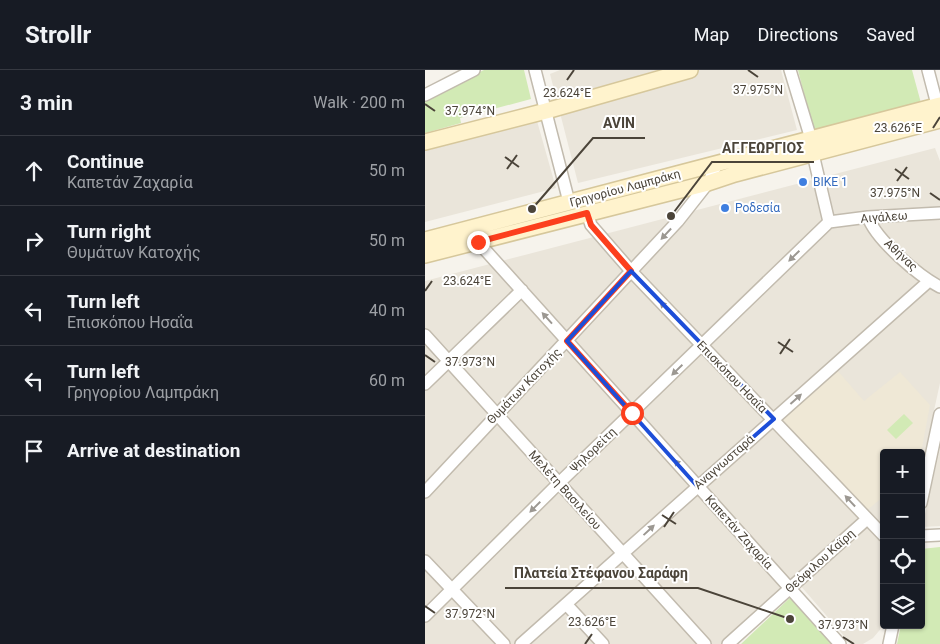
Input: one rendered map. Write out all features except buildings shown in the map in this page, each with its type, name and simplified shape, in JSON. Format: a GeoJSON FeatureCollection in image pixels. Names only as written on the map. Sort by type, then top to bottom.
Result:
{"type":"FeatureCollection","features":[{"type":"Feature","properties":{"kind":"main road"},"geometry":{"type":"LineString","coordinates":[[425,142],[546,111],[690,70]]}},
{"type":"Feature","properties":{"kind":"main road","name":"Γρηγορίου Λαμπράκη"},"geometry":{"type":"LineString","coordinates":[[426,238],[717,164],[812,146],[939,112]]}},
{"type":"Feature","properties":{"kind":"main road","name":"Γρηγορίου Λαμπράκη"},"geometry":{"type":"LineString","coordinates":[[425,255],[708,183],[812,146]]}},
{"type":"Feature","properties":{"kind":"street"},"geometry":{"type":"LineString","coordinates":[[447,70],[447,84]]}},
{"type":"Feature","properties":{"kind":"street"},"geometry":{"type":"LineString","coordinates":[[425,94],[474,70]]}},
{"type":"Feature","properties":{"kind":"street"},"geometry":{"type":"LineString","coordinates":[[535,70],[569,202]]}},
{"type":"Feature","properties":{"kind":"street"},"geometry":{"type":"LineString","coordinates":[[790,70],[812,146],[829,222]]}},
{"type":"Feature","properties":{"kind":"street"},"geometry":{"type":"LineString","coordinates":[[928,70],[939,112]]}},
{"type":"Feature","properties":{"kind":"street","name":"Θυμάτων Κατοχής"},"geometry":{"type":"LineString","coordinates":[[425,492],[678,221],[708,183],[717,164]]}},
{"type":"Feature","properties":{"kind":"street","name":"Επισκόπου Ησαΐα"},"geometry":{"type":"LineString","coordinates":[[587,213],[591,225],[631,271],[880,532]]}},
{"type":"Feature","properties":{"kind":"street","name":"Αιγάλεω"},"geometry":{"type":"LineString","coordinates":[[829,222],[868,217],[940,213]]}},
{"type":"Feature","properties":{"kind":"street","name":"Αθήνας"},"geometry":{"type":"LineString","coordinates":[[868,217],[871,226],[898,254],[929,281],[940,287]]}},
{"type":"Feature","properties":{"kind":"street","name":"Ψηλορείτη"},"geometry":{"type":"LineString","coordinates":[[425,616],[559,483],[829,222]]}},
{"type":"Feature","properties":{"kind":"street","name":"Καπετάν Ζαχαρία"},"geometry":{"type":"LineString","coordinates":[[478,242],[841,644]]}},
{"type":"Feature","properties":{"kind":"street","name":"Αναγνωσταρά"},"geometry":{"type":"LineString","coordinates":[[521,644],[929,281]]}},
{"type":"Feature","properties":{"kind":"street"},"geometry":{"type":"LineString","coordinates":[[425,384],[522,290]]}},
{"type":"Feature","properties":{"kind":"street","name":"Μελέτη Βασιλείου"},"geometry":{"type":"LineString","coordinates":[[425,335],[705,644]]}},
{"type":"Feature","properties":{"kind":"street"},"geometry":{"type":"LineString","coordinates":[[924,494],[935,461],[940,414]]}},
{"type":"Feature","properties":{"kind":"street","name":"Θεόφιλου Καϊρη"},"geometry":{"type":"LineString","coordinates":[[729,644],[867,519]]}},
{"type":"Feature","properties":{"kind":"street"},"geometry":{"type":"LineString","coordinates":[[925,536],[940,535]]}},
{"type":"Feature","properties":{"kind":"street"},"geometry":{"type":"LineString","coordinates":[[425,561],[504,644]]}},
{"type":"Feature","properties":{"kind":"street"},"geometry":{"type":"LineString","coordinates":[[566,604],[603,644]]}},
{"type":"Feature","properties":{"kind":"street"},"geometry":{"type":"LineString","coordinates":[[889,644],[892,629]]}},
{"type":"Feature","properties":{"kind":"highlighted area"},"geometry":{"type":"Polygon","coordinates":[[[631,271],[774,419],[697,486],[567,341],[631,271]]]}},
{"type":"Feature","properties":{"kind":"shaded area"},"geometry":{"type":"Polygon","coordinates":[[[560,70],[781,70],[797,130],[578,183],[550,74],[560,70]]]}},
{"type":"Feature","properties":{"kind":"shaded area"},"geometry":{"type":"Polygon","coordinates":[[[537,121],[556,188],[425,222],[425,151],[537,121]]]}},
{"type":"Feature","properties":{"kind":"shaded area"},"geometry":{"type":"Polygon","coordinates":[[[935,148],[940,161],[940,383],[925,452],[925,449],[880,449],[881,629],[873,638],[863,644],[851,644],[793,577],[721,644],[425,644],[425,281],[935,148]]]}},
{"type":"Feature","properties":{"kind":"shaded area"},"geometry":{"type":"Polygon","coordinates":[[[837,370],[864,401],[900,372],[930,405],[922,449],[880,449],[880,499],[865,512],[781,418],[837,370]]]}},
{"type":"Feature","properties":{"kind":"shaded area"},"geometry":{"type":"Polygon","coordinates":[[[940,449],[940,526],[925,527],[925,514],[940,449]]]}},
{"type":"Feature","properties":{"kind":"green space"},"geometry":{"type":"Polygon","coordinates":[[[484,70],[524,70],[531,99],[460,118],[461,123],[425,133],[425,95],[484,70]]]}},
{"type":"Feature","properties":{"kind":"green space"},"geometry":{"type":"Polygon","coordinates":[[[798,70],[912,70],[921,103],[813,130],[798,70]]]}},
{"type":"Feature","properties":{"kind":"green space"},"geometry":{"type":"Polygon","coordinates":[[[904,414],[913,423],[896,439],[887,430],[904,414]]]}},
{"type":"Feature","properties":{"kind":"green space"},"geometry":{"type":"Polygon","coordinates":[[[940,547],[940,644],[897,644],[900,629],[925,629],[925,549],[940,547]]]}},
{"type":"Feature","properties":{"kind":"green space"},"geometry":{"type":"Polygon","coordinates":[[[793,595],[835,644],[741,644],[793,595]]]}},
{"type":"Feature","properties":{"kind":"place","name":"BIKE 1"},"geometry":{"type":"Point","coordinates":[803,182]}},
{"type":"Feature","properties":{"kind":"place","name":"Ροδεσία"},"geometry":{"type":"Point","coordinates":[725,208]}},
{"type":"Feature","properties":{"kind":"place","name":"AVIN"},"geometry":{"type":"Point","coordinates":[532,209]}},
{"type":"Feature","properties":{"kind":"place","name":"ΑΓ.ΓΕΩΡΓΙΟΣ"},"geometry":{"type":"Point","coordinates":[671,216]}},
{"type":"Feature","properties":{"kind":"place","name":"Πλατεία Στέφανου Σαράφη"},"geometry":{"type":"Point","coordinates":[790,619]}},
{"type":"Feature","properties":{"kind":"route"},"geometry":{"type":"LineString","coordinates":[[478,242],[587,213],[591,225],[631,271],[567,341],[632,413]]}}]}
